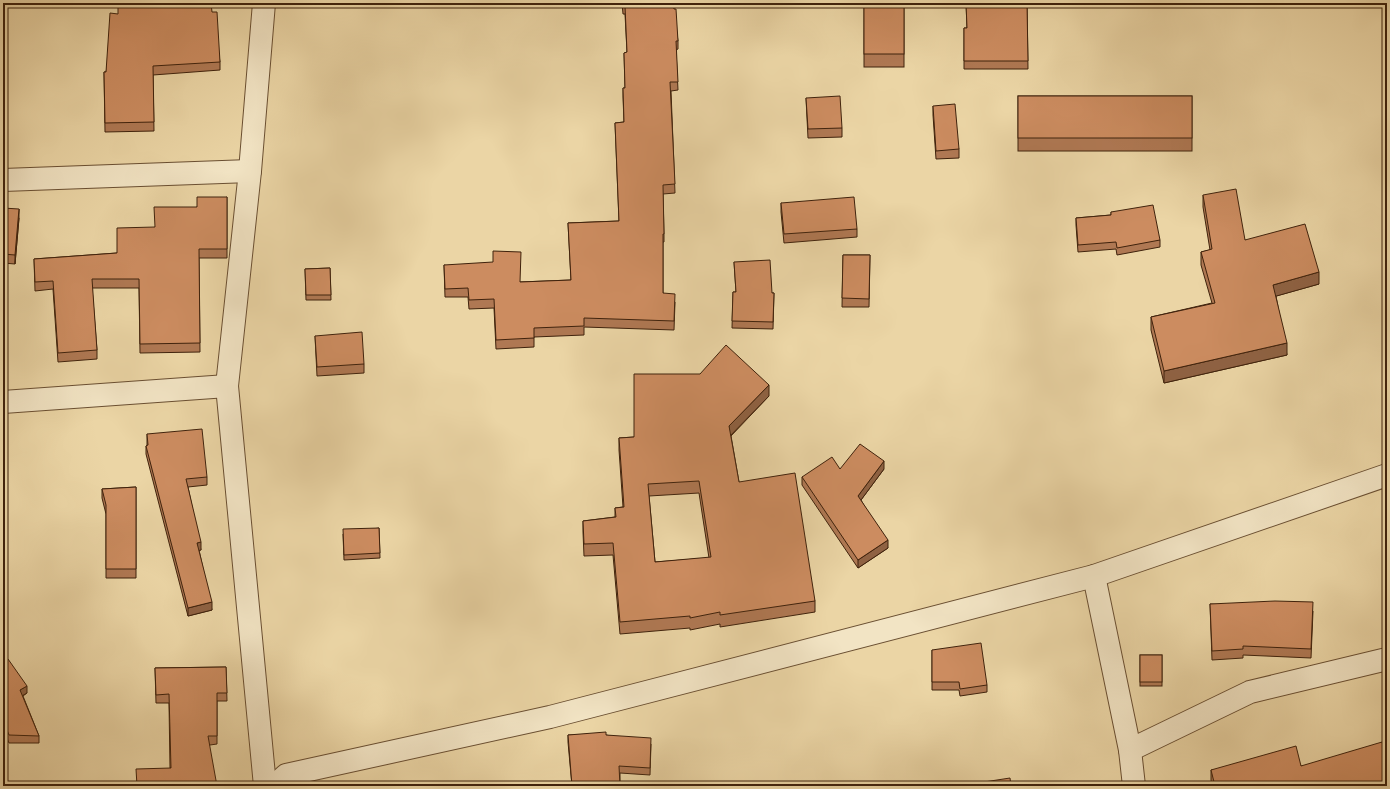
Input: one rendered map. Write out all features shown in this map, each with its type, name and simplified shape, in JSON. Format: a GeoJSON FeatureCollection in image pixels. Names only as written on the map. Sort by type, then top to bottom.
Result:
{"type":"FeatureCollection","features":[{"type":"Feature","properties":{"kind":"street"},"geometry":{"type":"LineString","coordinates":[[264,3],[250,171],[227,386],[265,786]]}},
{"type":"Feature","properties":{"kind":"street"},"geometry":{"type":"LineString","coordinates":[[3,180],[250,171]]}},
{"type":"Feature","properties":{"kind":"street"},"geometry":{"type":"LineString","coordinates":[[3,402],[227,386]]}},
{"type":"Feature","properties":{"kind":"street"},"geometry":{"type":"LineString","coordinates":[[274,786],[286,775],[550,717],[1094,576],[1387,475]]}},
{"type":"Feature","properties":{"kind":"street"},"geometry":{"type":"LineString","coordinates":[[1094,576],[1130,750],[1134,786]]}},
{"type":"Feature","properties":{"kind":"street"},"geometry":{"type":"LineString","coordinates":[[1130,750],[1250,692],[1387,658]]}},
{"type":"Feature","properties":{"kind":"building"},"geometry":{"type":"Polygon","coordinates":[[[118,3],[211,3],[212,12],[217,12],[220,62],[153,66],[154,122],[105,123],[104,72],[106,72],[110,13],[118,14],[118,3]]]}},
{"type":"Feature","properties":{"kind":"building"},"geometry":{"type":"Polygon","coordinates":[[[622,3],[673,3],[674,9],[676,9],[678,82],[670,82],[675,184],[663,185],[663,293],[675,294],[674,321],[584,318],[584,326],[534,328],[534,338],[496,340],[494,299],[469,300],[468,288],[445,289],[444,265],[493,262],[493,251],[521,252],[520,282],[571,280],[568,223],[619,221],[615,123],[624,122],[624,53],[627,52],[625,6],[623,6],[622,3]]]}},
{"type":"Feature","properties":{"kind":"building"},"geometry":{"type":"Polygon","coordinates":[[[864,3],[904,3],[904,54],[864,54],[864,3]]]}},
{"type":"Feature","properties":{"kind":"building"},"geometry":{"type":"Polygon","coordinates":[[[966,3],[1027,3],[1028,61],[964,61],[964,28],[967,28],[966,3]]]}},
{"type":"Feature","properties":{"kind":"building"},"geometry":{"type":"Polygon","coordinates":[[[840,96],[842,128],[808,129],[806,98],[840,96]]]}},
{"type":"Feature","properties":{"kind":"building"},"geometry":{"type":"Polygon","coordinates":[[[1018,96],[1192,96],[1192,138],[1018,138],[1018,96]]]}},
{"type":"Feature","properties":{"kind":"building"},"geometry":{"type":"Polygon","coordinates":[[[955,104],[959,149],[936,151],[933,106],[955,104]]]}},
{"type":"Feature","properties":{"kind":"building"},"geometry":{"type":"Polygon","coordinates":[[[1236,189],[1245,240],[1305,224],[1319,272],[1273,285],[1287,343],[1164,371],[1151,317],[1215,303],[1201,252],[1212,249],[1203,195],[1236,189]]]}},
{"type":"Feature","properties":{"kind":"building"},"geometry":{"type":"Polygon","coordinates":[[[197,197],[227,197],[227,249],[199,249],[200,343],[140,344],[139,279],[92,279],[97,350],[58,353],[53,281],[35,282],[34,259],[117,253],[117,228],[155,227],[154,207],[197,207],[197,197]]]}},
{"type":"Feature","properties":{"kind":"building"},"geometry":{"type":"Polygon","coordinates":[[[854,197],[857,229],[784,234],[781,203],[854,197]]]}},
{"type":"Feature","properties":{"kind":"building"},"geometry":{"type":"Polygon","coordinates":[[[1153,205],[1160,240],[1117,248],[1116,242],[1078,245],[1076,218],[1111,215],[1111,212],[1153,205]]]}},
{"type":"Feature","properties":{"kind":"building"},"geometry":{"type":"Polygon","coordinates":[[[3,208],[19,209],[15,255],[3,254],[3,208]]]}},
{"type":"Feature","properties":{"kind":"building"},"geometry":{"type":"Polygon","coordinates":[[[843,255],[870,255],[869,299],[842,298],[843,255]]]}},
{"type":"Feature","properties":{"kind":"building"},"geometry":{"type":"Polygon","coordinates":[[[770,260],[772,293],[774,293],[773,322],[732,321],[733,292],[736,292],[734,262],[770,260]]]}},
{"type":"Feature","properties":{"kind":"building"},"geometry":{"type":"Polygon","coordinates":[[[330,268],[331,295],[306,295],[305,269],[330,268]]]}},
{"type":"Feature","properties":{"kind":"building"},"geometry":{"type":"Polygon","coordinates":[[[362,332],[364,364],[317,367],[315,336],[362,332]]]}},
{"type":"Feature","properties":{"kind":"building"},"geometry":{"type":"Polygon","coordinates":[[[726,345],[769,385],[729,426],[739,482],[795,473],[815,601],[720,615],[720,612],[690,618],[690,616],[620,622],[613,543],[584,544],[583,521],[616,517],[615,508],[624,507],[619,438],[634,437],[634,374],[700,374],[726,345]],[[699,481],[648,484],[655,562],[711,557],[699,481]]]}},
{"type":"Feature","properties":{"kind":"building"},"geometry":{"type":"Polygon","coordinates":[[[202,429],[207,477],[186,479],[201,542],[197,543],[212,602],[188,608],[146,446],[148,445],[147,434],[202,429]]]}},
{"type":"Feature","properties":{"kind":"building"},"geometry":{"type":"Polygon","coordinates":[[[860,444],[884,461],[858,496],[888,540],[858,560],[802,477],[832,457],[840,469],[860,444]]]}},
{"type":"Feature","properties":{"kind":"building"},"geometry":{"type":"Polygon","coordinates":[[[136,487],[136,569],[106,569],[106,505],[102,489],[136,487]]]}},
{"type":"Feature","properties":{"kind":"building"},"geometry":{"type":"Polygon","coordinates":[[[379,528],[380,553],[344,555],[343,529],[379,528]]]}},
{"type":"Feature","properties":{"kind":"building"},"geometry":{"type":"Polygon","coordinates":[[[1275,601],[1313,602],[1311,649],[1243,646],[1243,649],[1212,651],[1210,604],[1275,601]]]}},
{"type":"Feature","properties":{"kind":"building"},"geometry":{"type":"Polygon","coordinates":[[[981,643],[987,685],[960,689],[959,682],[932,682],[932,650],[981,643]]]}},
{"type":"Feature","properties":{"kind":"building"},"geometry":{"type":"Polygon","coordinates":[[[1140,655],[1162,655],[1162,682],[1140,682],[1140,655]]]}},
{"type":"Feature","properties":{"kind":"building"},"geometry":{"type":"Polygon","coordinates":[[[8,659],[27,686],[20,690],[39,736],[9,735],[3,720],[3,662],[8,659]]]}},
{"type":"Feature","properties":{"kind":"building"},"geometry":{"type":"Polygon","coordinates":[[[226,667],[227,693],[217,693],[217,736],[208,736],[217,786],[137,786],[136,769],[171,768],[169,694],[156,695],[155,668],[226,667]]]}},
{"type":"Feature","properties":{"kind":"building"},"geometry":{"type":"Polygon","coordinates":[[[606,732],[606,735],[651,738],[650,768],[619,766],[620,786],[572,786],[568,735],[606,732]]]}},
{"type":"Feature","properties":{"kind":"building"},"geometry":{"type":"Polygon","coordinates":[[[1382,742],[1387,759],[1387,786],[1215,786],[1211,770],[1296,746],[1301,766],[1382,742]]]}},
{"type":"Feature","properties":{"kind":"building"},"geometry":{"type":"Polygon","coordinates":[[[1010,778],[1011,786],[984,786],[984,782],[1010,778]]]}}]}
